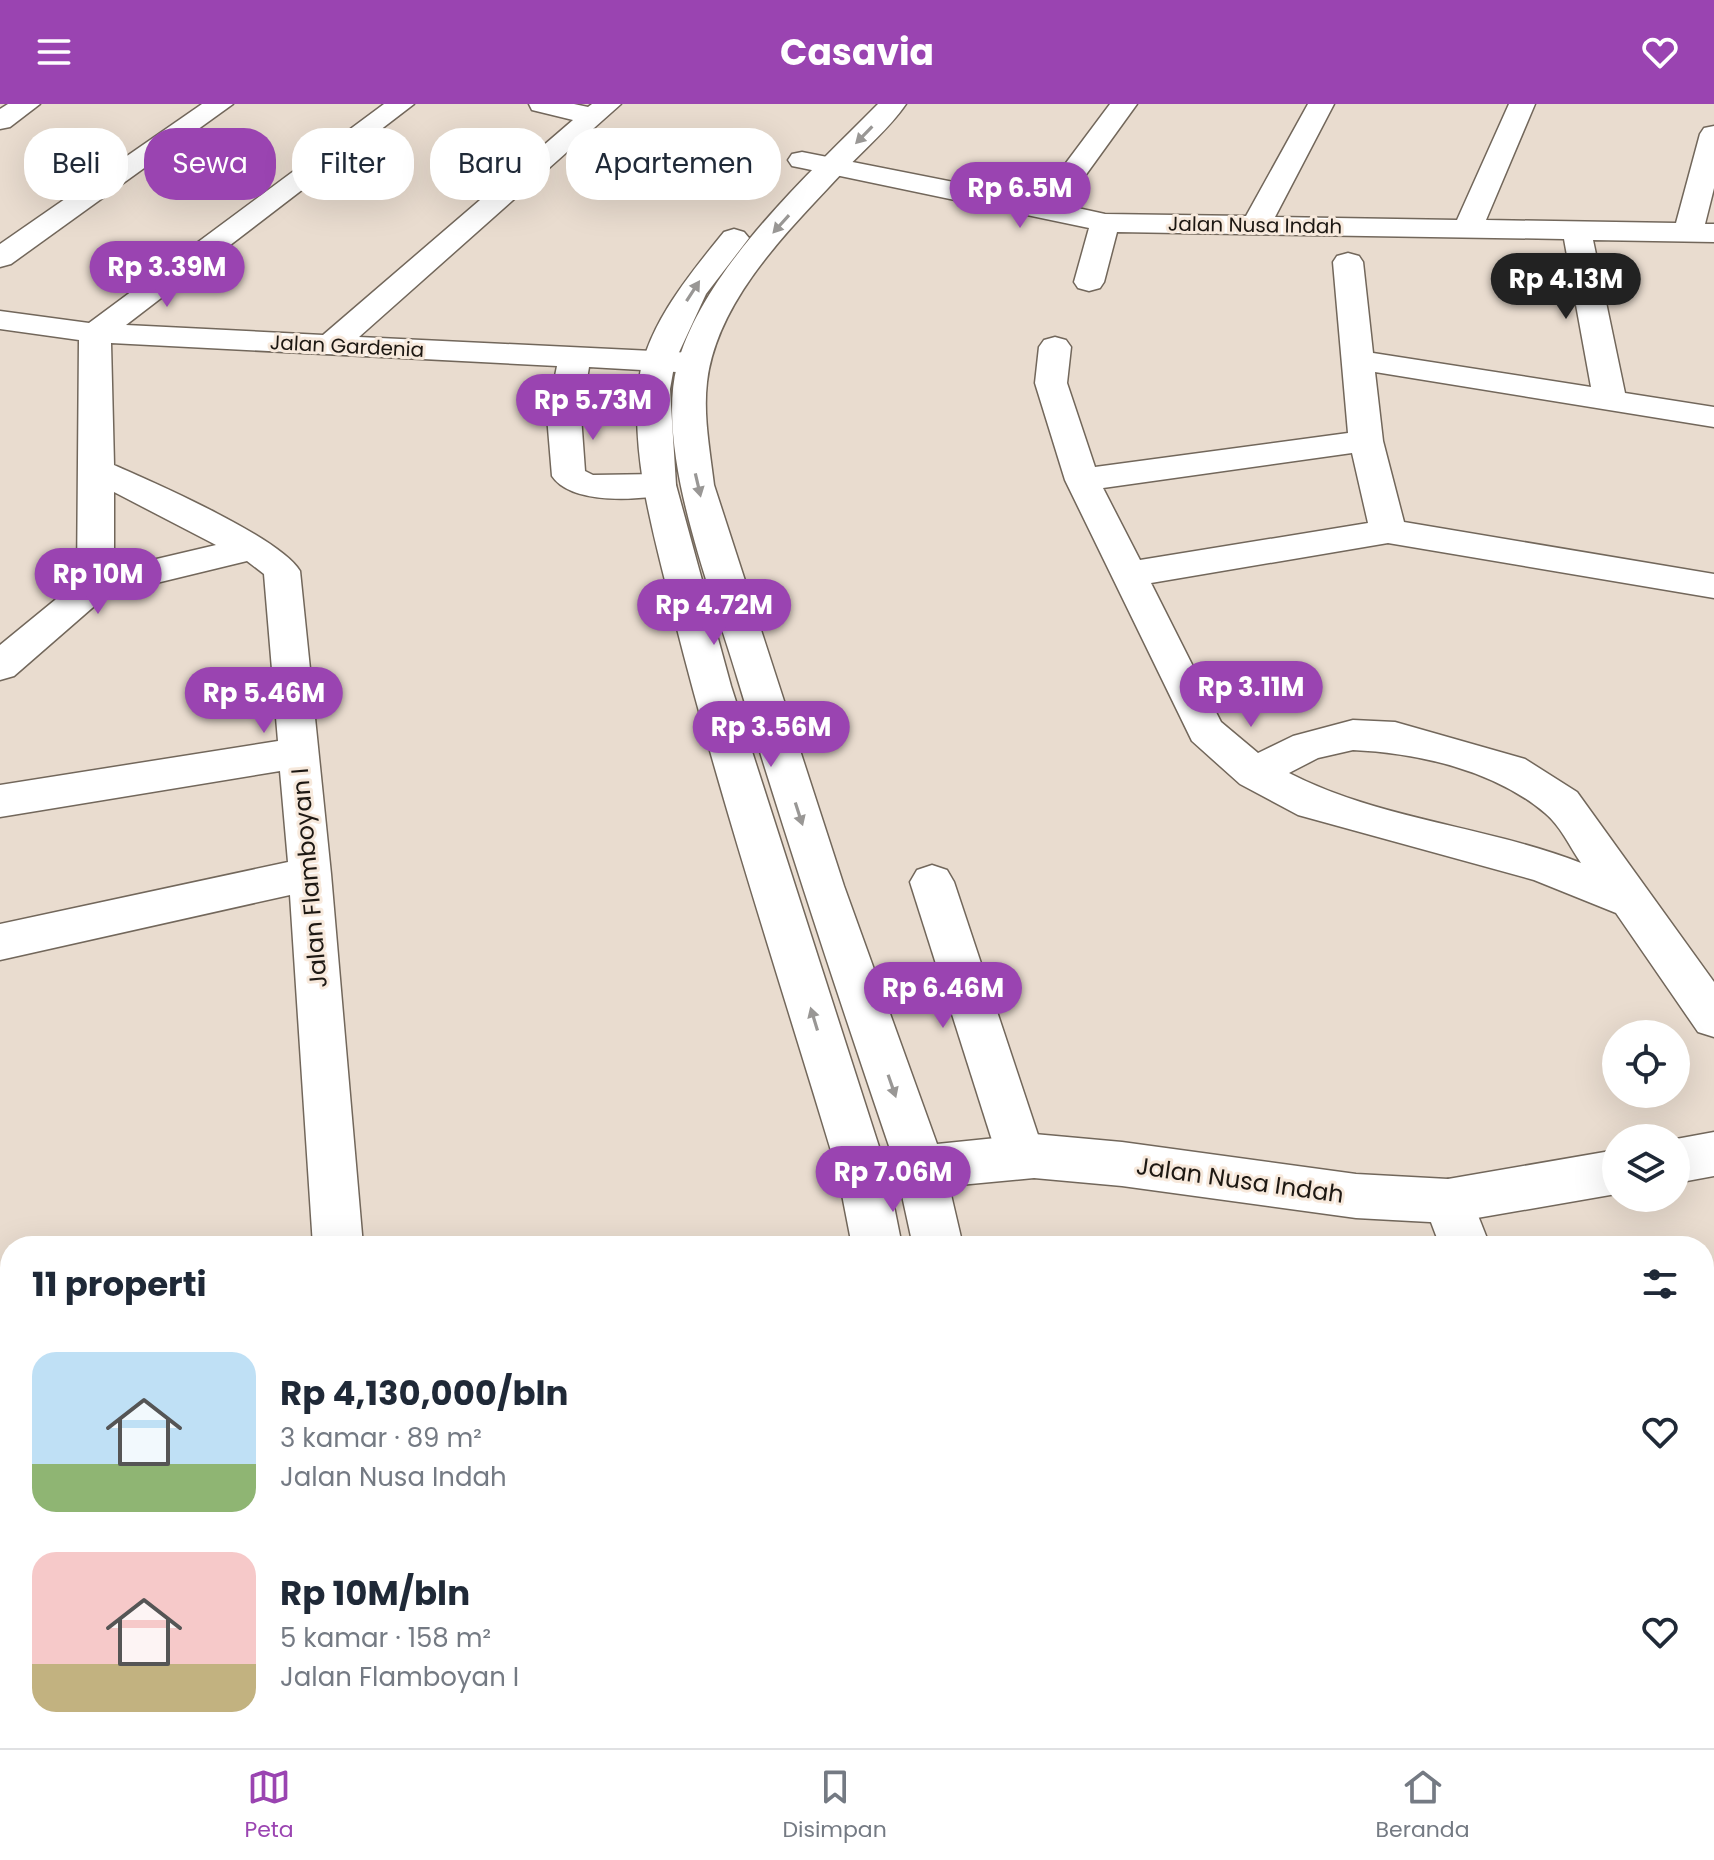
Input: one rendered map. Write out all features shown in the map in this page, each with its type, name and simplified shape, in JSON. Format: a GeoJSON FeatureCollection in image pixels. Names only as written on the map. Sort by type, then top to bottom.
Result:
{"type":"FeatureCollection","features":[{"type":"Feature","properties":{"kind":"street"},"geometry":{"type":"LineString","coordinates":[[0,121],[27,104]]}},
{"type":"Feature","properties":{"kind":"street"},"geometry":{"type":"LineString","coordinates":[[0,258],[220,104]]}},
{"type":"Feature","properties":{"kind":"street"},"geometry":{"type":"LineString","coordinates":[[95,586],[95,333],[401,104]]}},
{"type":"Feature","properties":{"kind":"street"},"geometry":{"type":"LineString","coordinates":[[542,104],[601,110]]}},
{"type":"Feature","properties":{"kind":"street"},"geometry":{"type":"LineString","coordinates":[[857,104],[718,307],[654,389],[659,485],[711,686],[863,1174],[875,1236]]}},
{"type":"Feature","properties":{"kind":"street"},"geometry":{"type":"LineString","coordinates":[[818,163],[893,104]]}},
{"type":"Feature","properties":{"kind":"street"},"geometry":{"type":"LineString","coordinates":[[1046,209],[1124,104]]}},
{"type":"Feature","properties":{"kind":"street"},"geometry":{"type":"LineString","coordinates":[[1257,224],[1321,104]]}},
{"type":"Feature","properties":{"kind":"street"},"geometry":{"type":"LineString","coordinates":[[1468,228],[1522,104]]}},
{"type":"Feature","properties":{"kind":"street"},"geometry":{"type":"LineString","coordinates":[[329,346],[601,110]]}},
{"type":"Feature","properties":{"kind":"street"},"geometry":{"type":"LineString","coordinates":[[1701,232],[1714,134]]}},
{"type":"Feature","properties":{"kind":"street","name":"Jalan Nusa Indah"},"geometry":{"type":"LineString","coordinates":[[818,163],[1105,223],[1701,232]]}},
{"type":"Feature","properties":{"kind":"street"},"geometry":{"type":"LineString","coordinates":[[1089,282],[1105,223]]}},
{"type":"Feature","properties":{"kind":"street"},"geometry":{"type":"LineString","coordinates":[[1577,232],[1610,400]]}},
{"type":"Feature","properties":{"kind":"street"},"geometry":{"type":"LineString","coordinates":[[1348,262],[1366,441],[1388,531]]}},
{"type":"Feature","properties":{"kind":"street","name":"Jalan Gardenia"},"geometry":{"type":"LineString","coordinates":[[0,320],[95,333],[677,362]]}},
{"type":"Feature","properties":{"kind":"street"},"geometry":{"type":"LineString","coordinates":[[1055,347],[1051,383],[1082,480],[1206,731],[1254,773],[1313,804],[1544,866],[1631,901]]}},
{"type":"Feature","properties":{"kind":"street"},"geometry":{"type":"LineString","coordinates":[[576,357],[564,398],[562,427],[569,476],[587,486],[659,485]]}},
{"type":"Feature","properties":{"kind":"street"},"geometry":{"type":"LineString","coordinates":[[1358,360],[1714,417]]}},
{"type":"Feature","properties":{"kind":"street"},"geometry":{"type":"LineString","coordinates":[[677,362],[697,485],[822,886],[920,1166],[936,1236]]}},
{"type":"Feature","properties":{"kind":"street"},"geometry":{"type":"LineString","coordinates":[[1082,480],[1366,441]]}},
{"type":"Feature","properties":{"kind":"street","name":"Jalan Flamboyan I"},"geometry":{"type":"LineString","coordinates":[[97,471],[129,484],[251,548],[274,562],[282,571],[310,874],[337,1236]]}},
{"type":"Feature","properties":{"kind":"street"},"geometry":{"type":"LineString","coordinates":[[1131,574],[1388,531],[1714,586]]}},
{"type":"Feature","properties":{"kind":"street"},"geometry":{"type":"LineString","coordinates":[[0,666],[95,586],[251,548]]}},
{"type":"Feature","properties":{"kind":"street"},"geometry":{"type":"LineString","coordinates":[[1254,773],[1307,746],[1353,735],[1395,737],[1511,770],[1562,803],[1714,1018]]}},
{"type":"Feature","properties":{"kind":"street"},"geometry":{"type":"LineString","coordinates":[[0,801],[298,753]]}},
{"type":"Feature","properties":{"kind":"street"},"geometry":{"type":"LineString","coordinates":[[0,942],[310,874]]}},
{"type":"Feature","properties":{"kind":"street"},"geometry":{"type":"LineString","coordinates":[[932,882],[1021,1156]]}},
{"type":"Feature","properties":{"kind":"street"},"geometry":{"type":"LineString","coordinates":[[1690,1158],[1714,1154]]}},
{"type":"Feature","properties":{"kind":"street","name":"Jalan Nusa Indah"},"geometry":{"type":"LineString","coordinates":[[863,1174],[1021,1156],[1122,1164],[1356,1196],[1456,1224],[1602,1177]]}}]}
